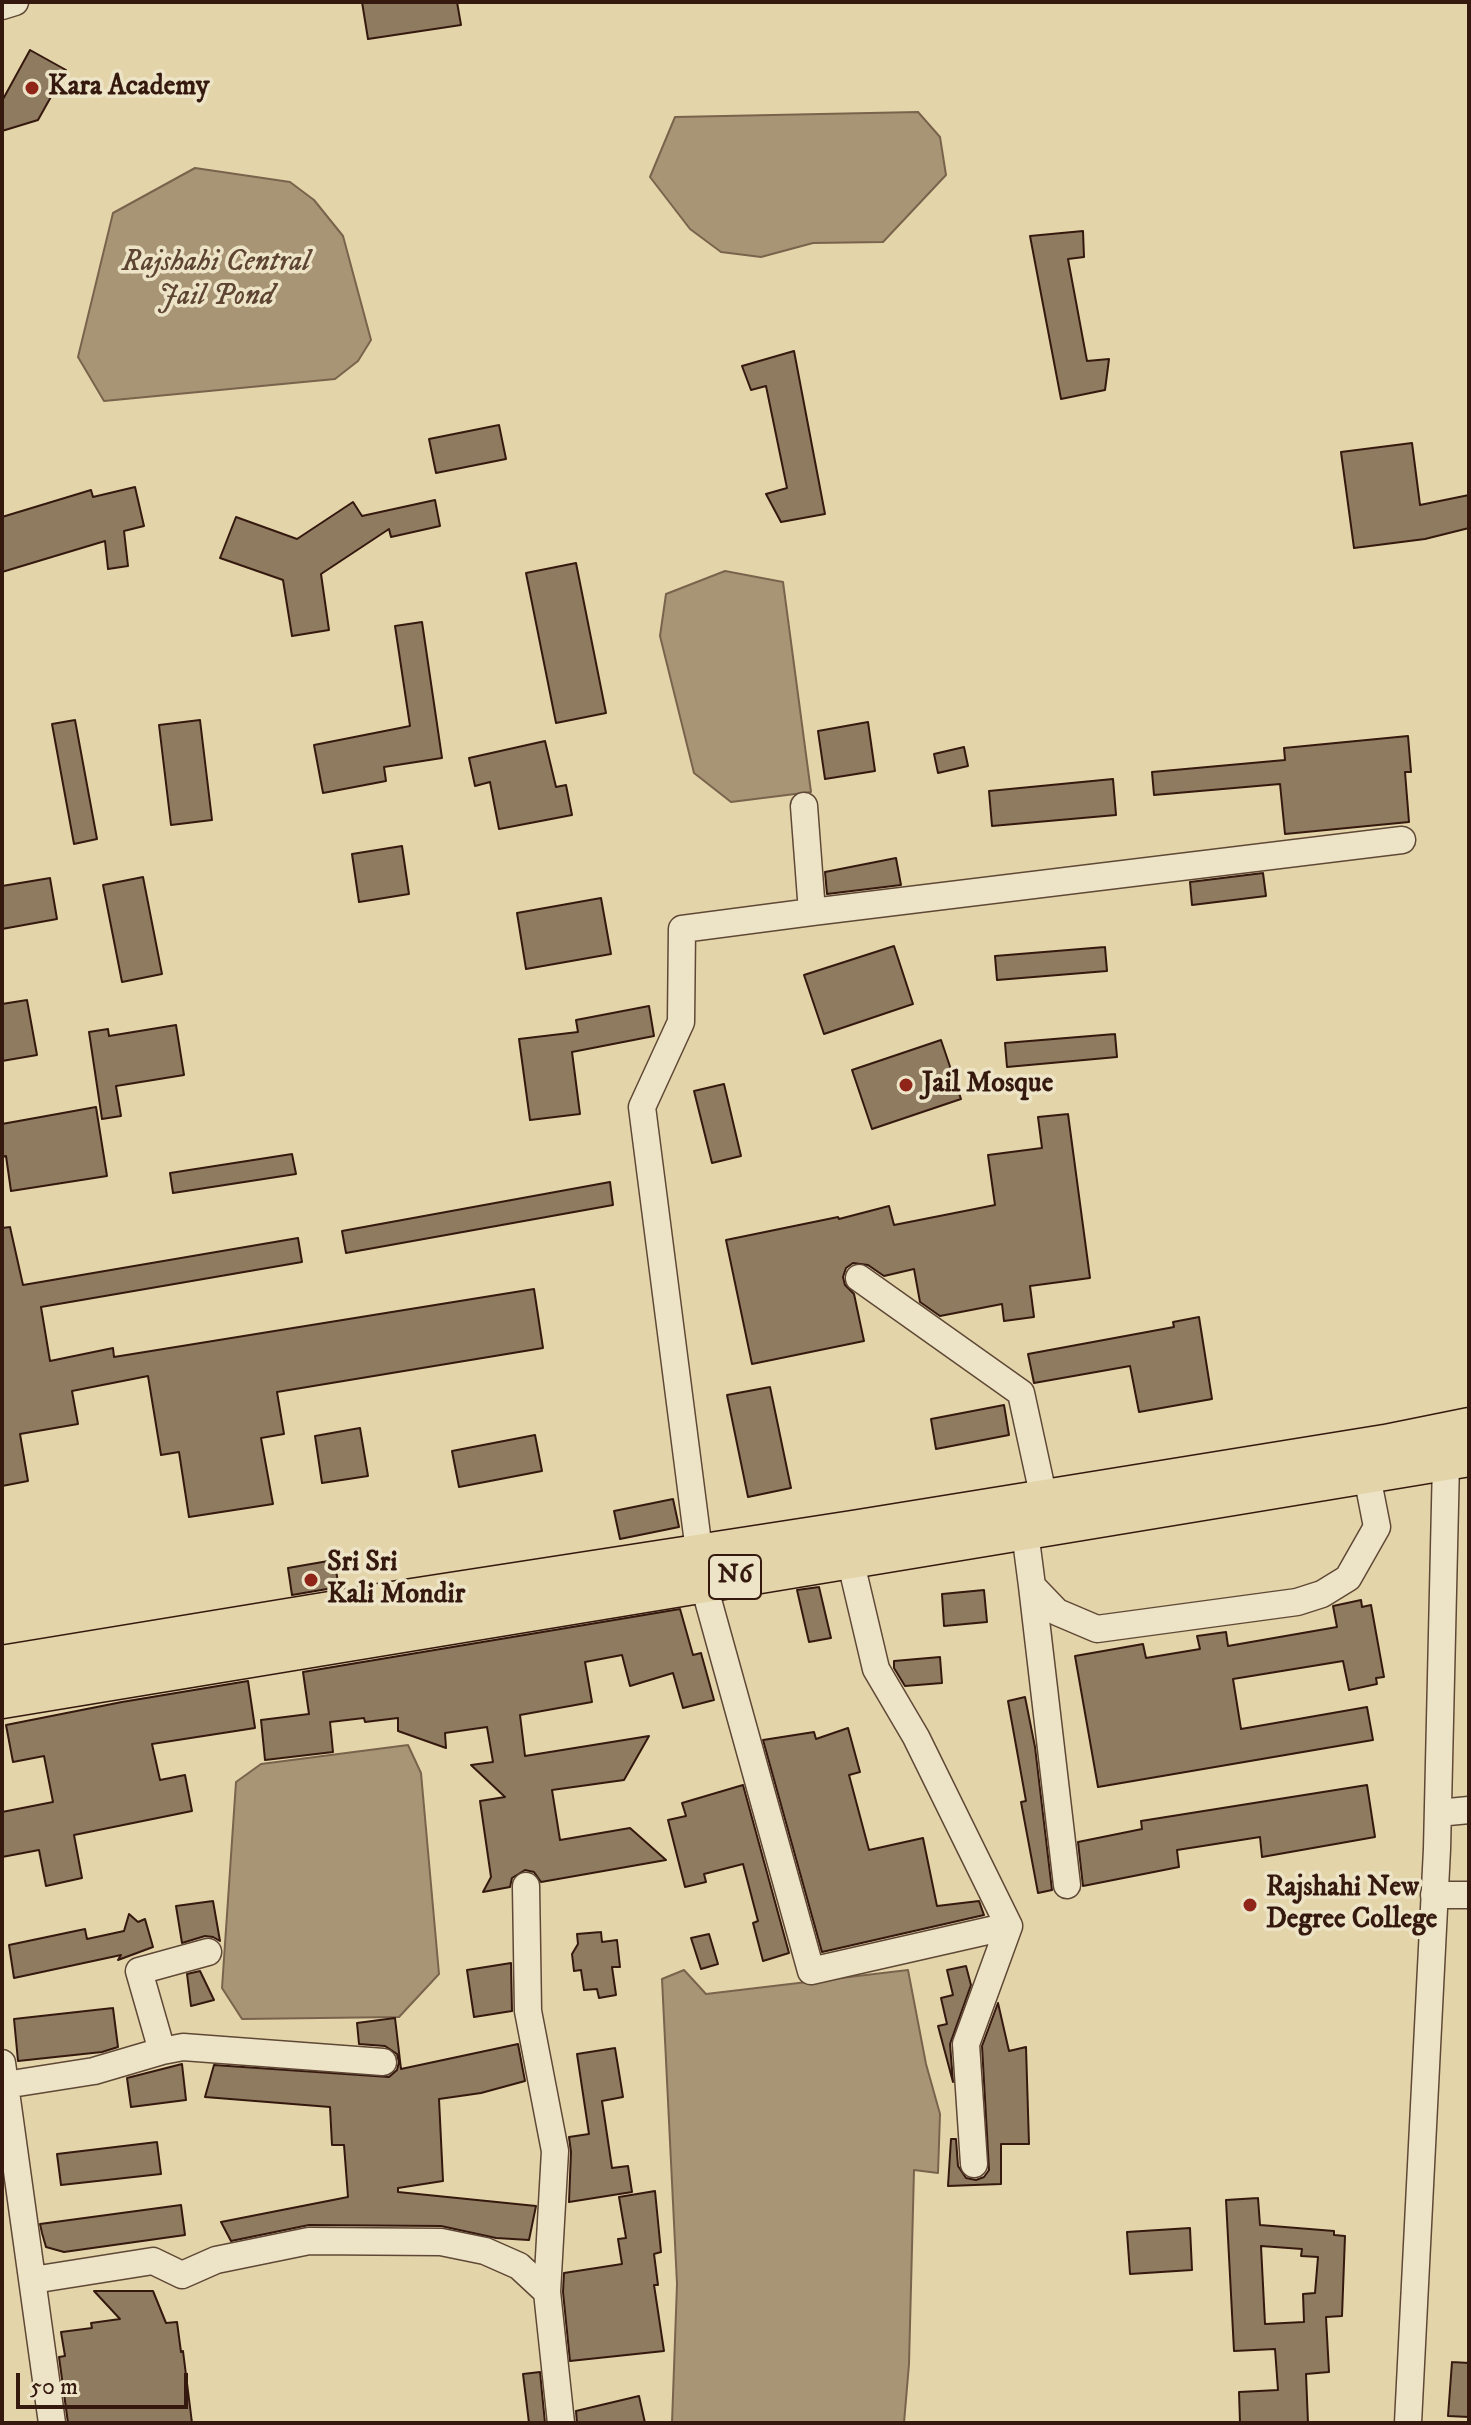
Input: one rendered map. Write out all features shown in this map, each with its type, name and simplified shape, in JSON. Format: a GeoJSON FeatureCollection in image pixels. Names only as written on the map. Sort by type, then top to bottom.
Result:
{"type":"FeatureCollection","features":[{"type":"Feature","properties":{"kind":"highway","name":"N6"},"geometry":{"type":"LineString","coordinates":[[2,1665],[701,1568],[850,1559],[1367,1476],[1455,1445]]}},
{"type":"Feature","properties":{"kind":"highway","name":"N6"},"geometry":{"type":"LineString","coordinates":[[2,1699],[701,1568],[1044,1499],[1455,1445]]}},
{"type":"Feature","properties":{"kind":"street"},"geometry":{"type":"LineString","coordinates":[[2,6],[15,2]]}},
{"type":"Feature","properties":{"kind":"street"},"geometry":{"type":"LineString","coordinates":[[804,806],[812,912]]}},
{"type":"Feature","properties":{"kind":"street"},"geometry":{"type":"LineString","coordinates":[[1009,1926],[811,1971],[701,1568],[642,1107],[681,1022],[682,929],[1402,840]]}},
{"type":"Feature","properties":{"kind":"street"},"geometry":{"type":"LineString","coordinates":[[859,1278],[1021,1393],[1044,1499]]}},
{"type":"Feature","properties":{"kind":"street"},"geometry":{"type":"LineString","coordinates":[[1408,2423],[1455,1445]]}},
{"type":"Feature","properties":{"kind":"street"},"geometry":{"type":"LineString","coordinates":[[1032,1586],[1057,1612],[1097,1629],[1297,1602],[1322,1594],[1348,1578],[1377,1527],[1367,1476]]}},
{"type":"Feature","properties":{"kind":"street"},"geometry":{"type":"LineString","coordinates":[[1025,1532],[1067,1885]]}},
{"type":"Feature","properties":{"kind":"street"},"geometry":{"type":"LineString","coordinates":[[850,1559],[876,1669],[916,1737],[1009,1926],[966,2044],[974,2164]]}},
{"type":"Feature","properties":{"kind":"street"},"geometry":{"type":"LineString","coordinates":[[1438,1813],[1469,1810]]}},
{"type":"Feature","properties":{"kind":"street"},"geometry":{"type":"LineString","coordinates":[[526,1886],[528,2011],[555,2151],[547,2292],[561,2423]]}},
{"type":"Feature","properties":{"kind":"street"},"geometry":{"type":"LineString","coordinates":[[1434,1895],[1469,1895]]}},
{"type":"Feature","properties":{"kind":"street"},"geometry":{"type":"LineString","coordinates":[[162,2051],[139,1971],[208,1952]]}},
{"type":"Feature","properties":{"kind":"street"},"geometry":{"type":"LineString","coordinates":[[52,2423],[4,2074],[94,2071],[183,2047],[383,2062]]}},
{"type":"Feature","properties":{"kind":"street"},"geometry":{"type":"LineString","coordinates":[[33,2280],[153,2261],[182,2275],[216,2260],[295,2243],[396,2240],[441,2242],[485,2251],[519,2266],[547,2292]]}},
{"type":"Feature","properties":{"kind":"water"},"geometry":{"type":"Polygon","coordinates":[[[918,112],[940,137],[946,175],[883,242],[813,243],[761,257],[721,252],[690,229],[650,177],[675,117],[918,112]]]}},
{"type":"Feature","properties":{"kind":"water","name":"Rajshahi Central Jail Pond"},"geometry":{"type":"Polygon","coordinates":[[[195,168],[290,182],[314,200],[343,236],[371,340],[358,361],[335,379],[104,401],[78,357],[113,213],[195,168]]]}},
{"type":"Feature","properties":{"kind":"water"},"geometry":{"type":"Polygon","coordinates":[[[725,571],[783,582],[811,792],[731,802],[694,773],[660,636],[666,594],[725,571]]]}},
{"type":"Feature","properties":{"kind":"water"},"geometry":{"type":"Polygon","coordinates":[[[408,1745],[421,1773],[439,1974],[399,2017],[242,2019],[222,1988],[236,1782],[261,1764],[408,1745]]]}},
{"type":"Feature","properties":{"kind":"water"},"geometry":{"type":"Polygon","coordinates":[[[684,1970],[706,1994],[908,1970],[926,2064],[940,2114],[938,2173],[914,2170],[909,2364],[904,2423],[672,2423],[677,2284],[662,1979],[684,1970]]]}},
{"type":"Feature","properties":{"kind":"building"},"geometry":{"type":"Polygon","coordinates":[[[362,2],[457,2],[461,25],[368,39],[362,2]]]}},
{"type":"Feature","properties":{"kind":"building","name":"Kara Academy"},"geometry":{"type":"Polygon","coordinates":[[[30,50],[66,70],[38,120],[2,131],[2,101],[30,50]]]}},
{"type":"Feature","properties":{"kind":"building"},"geometry":{"type":"Polygon","coordinates":[[[1083,231],[1084,257],[1068,259],[1087,361],[1109,359],[1105,390],[1061,399],[1030,236],[1083,231]]]}},
{"type":"Feature","properties":{"kind":"building"},"geometry":{"type":"Polygon","coordinates":[[[794,351],[825,514],[781,522],[766,494],[787,488],[766,386],[751,390],[742,366],[794,351]]]}},
{"type":"Feature","properties":{"kind":"building"},"geometry":{"type":"Polygon","coordinates":[[[499,425],[506,459],[436,473],[429,439],[499,425]]]}},
{"type":"Feature","properties":{"kind":"building"},"geometry":{"type":"Polygon","coordinates":[[[1412,443],[1420,505],[1469,495],[1469,528],[1425,539],[1354,548],[1341,452],[1412,443]]]}},
{"type":"Feature","properties":{"kind":"building"},"geometry":{"type":"Polygon","coordinates":[[[135,487],[144,526],[124,531],[128,566],[108,569],[105,541],[2,572],[2,517],[91,490],[93,497],[135,487]]]}},
{"type":"Feature","properties":{"kind":"building"},"geometry":{"type":"Polygon","coordinates":[[[435,500],[440,526],[391,537],[389,529],[321,574],[329,630],[292,636],[283,580],[220,558],[236,517],[297,539],[353,502],[362,516],[435,500]]]}},
{"type":"Feature","properties":{"kind":"building"},"geometry":{"type":"Polygon","coordinates":[[[576,563],[606,713],[556,723],[526,573],[576,563]]]}},
{"type":"Feature","properties":{"kind":"building"},"geometry":{"type":"Polygon","coordinates":[[[422,622],[442,758],[384,767],[386,781],[323,793],[314,745],[410,726],[395,626],[422,622]]]}},
{"type":"Feature","properties":{"kind":"building"},"geometry":{"type":"Polygon","coordinates":[[[75,720],[97,839],[74,844],[52,724],[75,720]]]}},
{"type":"Feature","properties":{"kind":"building"},"geometry":{"type":"Polygon","coordinates":[[[200,720],[212,820],[171,825],[159,725],[200,720]]]}},
{"type":"Feature","properties":{"kind":"building"},"geometry":{"type":"Polygon","coordinates":[[[868,722],[875,771],[825,779],[818,731],[868,722]]]}},
{"type":"Feature","properties":{"kind":"building"},"geometry":{"type":"Polygon","coordinates":[[[1408,736],[1411,772],[1405,772],[1409,822],[1285,834],[1280,784],[1154,795],[1152,772],[1285,760],[1284,748],[1408,736]]]}},
{"type":"Feature","properties":{"kind":"building"},"geometry":{"type":"Polygon","coordinates":[[[545,741],[556,787],[566,785],[572,815],[499,829],[490,782],[475,786],[469,758],[545,741]]]}},
{"type":"Feature","properties":{"kind":"building"},"geometry":{"type":"Polygon","coordinates":[[[964,747],[968,766],[938,773],[934,754],[964,747]]]}},
{"type":"Feature","properties":{"kind":"building"},"geometry":{"type":"Polygon","coordinates":[[[1113,779],[1116,815],[992,826],[989,791],[1113,779]]]}},
{"type":"Feature","properties":{"kind":"building"},"geometry":{"type":"Polygon","coordinates":[[[402,846],[409,894],[359,902],[352,854],[402,846]]]}},
{"type":"Feature","properties":{"kind":"building"},"geometry":{"type":"Polygon","coordinates":[[[896,858],[901,885],[827,894],[825,872],[896,858]]]}},
{"type":"Feature","properties":{"kind":"building"},"geometry":{"type":"Polygon","coordinates":[[[1263,873],[1266,896],[1192,905],[1190,882],[1263,873]]]}},
{"type":"Feature","properties":{"kind":"building"},"geometry":{"type":"Polygon","coordinates":[[[143,877],[162,974],[122,982],[103,885],[143,877]]]}},
{"type":"Feature","properties":{"kind":"building"},"geometry":{"type":"Polygon","coordinates":[[[50,878],[57,919],[2,929],[2,886],[50,878]]]}},
{"type":"Feature","properties":{"kind":"building"},"geometry":{"type":"Polygon","coordinates":[[[601,898],[611,954],[526,969],[517,913],[601,898]]]}},
{"type":"Feature","properties":{"kind":"building"},"geometry":{"type":"Polygon","coordinates":[[[894,946],[913,1004],[824,1034],[804,975],[894,946]]]}},
{"type":"Feature","properties":{"kind":"building"},"geometry":{"type":"Polygon","coordinates":[[[1105,947],[1107,971],[997,980],[995,956],[1105,947]]]}},
{"type":"Feature","properties":{"kind":"building"},"geometry":{"type":"Polygon","coordinates":[[[27,1000],[37,1055],[2,1061],[2,1004],[27,1000]]]}},
{"type":"Feature","properties":{"kind":"building"},"geometry":{"type":"Polygon","coordinates":[[[649,1006],[654,1036],[572,1052],[580,1114],[530,1120],[519,1039],[578,1032],[576,1020],[649,1006]]]}},
{"type":"Feature","properties":{"kind":"building"},"geometry":{"type":"Polygon","coordinates":[[[176,1025],[184,1075],[116,1086],[121,1116],[102,1119],[89,1032],[108,1029],[109,1036],[176,1025]]]}},
{"type":"Feature","properties":{"kind":"building"},"geometry":{"type":"Polygon","coordinates":[[[1115,1034],[1117,1057],[1007,1067],[1005,1043],[1115,1034]]]}},
{"type":"Feature","properties":{"kind":"building","name":"Jail Mosque"},"geometry":{"type":"Polygon","coordinates":[[[941,1040],[961,1099],[872,1129],[852,1070],[941,1040]]]}},
{"type":"Feature","properties":{"kind":"building"},"geometry":{"type":"Polygon","coordinates":[[[724,1084],[741,1156],[712,1163],[694,1091],[724,1084]]]}},
{"type":"Feature","properties":{"kind":"building"},"geometry":{"type":"Polygon","coordinates":[[[96,1107],[107,1176],[11,1191],[6,1156],[2,1157],[2,1124],[96,1107]]]}},
{"type":"Feature","properties":{"kind":"building"},"geometry":{"type":"Polygon","coordinates":[[[1068,1114],[1090,1278],[1030,1286],[1034,1317],[1004,1321],[1002,1304],[940,1316],[920,1302],[914,1269],[884,1276],[868,1265],[853,1263],[846,1268],[843,1277],[845,1285],[854,1294],[864,1341],[752,1364],[726,1240],[839,1219],[889,1206],[894,1225],[995,1205],[988,1155],[1042,1148],[1038,1117],[1068,1114]]]}},
{"type":"Feature","properties":{"kind":"building"},"geometry":{"type":"Polygon","coordinates":[[[292,1154],[296,1174],[173,1193],[170,1173],[292,1154]]]}},
{"type":"Feature","properties":{"kind":"building"},"geometry":{"type":"Polygon","coordinates":[[[610,1182],[613,1205],[346,1253],[342,1231],[610,1182]]]}},
{"type":"Feature","properties":{"kind":"building"},"geometry":{"type":"Polygon","coordinates":[[[10,1227],[23,1285],[298,1238],[302,1262],[41,1307],[50,1361],[113,1348],[114,1357],[534,1289],[543,1348],[277,1392],[284,1434],[261,1438],[273,1504],[189,1517],[179,1452],[161,1455],[148,1376],[72,1391],[78,1424],[20,1434],[28,1481],[2,1486],[2,1228],[10,1227]]]}},
{"type":"Feature","properties":{"kind":"building"},"geometry":{"type":"Polygon","coordinates":[[[1199,1317],[1212,1399],[1139,1412],[1130,1366],[1034,1383],[1028,1354],[1174,1327],[1173,1322],[1199,1317]]]}},
{"type":"Feature","properties":{"kind":"building"},"geometry":{"type":"Polygon","coordinates":[[[770,1387],[791,1488],[748,1497],[727,1395],[770,1387]]]}},
{"type":"Feature","properties":{"kind":"building"},"geometry":{"type":"Polygon","coordinates":[[[1004,1405],[1009,1435],[936,1449],[931,1419],[1004,1405]]]}},
{"type":"Feature","properties":{"kind":"building"},"geometry":{"type":"Polygon","coordinates":[[[360,1428],[368,1476],[322,1483],[315,1436],[360,1428]]]}},
{"type":"Feature","properties":{"kind":"building"},"geometry":{"type":"Polygon","coordinates":[[[535,1435],[542,1471],[459,1487],[452,1451],[535,1435]]]}},
{"type":"Feature","properties":{"kind":"building"},"geometry":{"type":"Polygon","coordinates":[[[673,1499],[679,1527],[620,1539],[614,1511],[673,1499]]]}},
{"type":"Feature","properties":{"kind":"building","name":"Sri Sri Kali Mondir"},"geometry":{"type":"Polygon","coordinates":[[[334,1560],[339,1587],[292,1595],[288,1568],[334,1560]]]}},
{"type":"Feature","properties":{"kind":"building"},"geometry":{"type":"Polygon","coordinates":[[[819,1587],[831,1638],[809,1642],[797,1590],[819,1587]]]}},
{"type":"Feature","properties":{"kind":"building"},"geometry":{"type":"Polygon","coordinates":[[[984,1590],[987,1622],[944,1626],[942,1594],[984,1590]]]}},
{"type":"Feature","properties":{"kind":"building"},"geometry":{"type":"Polygon","coordinates":[[[1361,1600],[1362,1607],[1371,1605],[1384,1677],[1376,1678],[1377,1684],[1349,1690],[1343,1661],[1233,1679],[1241,1729],[1367,1707],[1373,1740],[1098,1787],[1075,1656],[1143,1644],[1146,1658],[1200,1649],[1197,1636],[1226,1632],[1228,1646],[1337,1627],[1333,1606],[1361,1600]]]}},
{"type":"Feature","properties":{"kind":"building"},"geometry":{"type":"Polygon","coordinates":[[[680,1609],[693,1655],[701,1653],[714,1700],[683,1708],[673,1673],[630,1686],[622,1655],[585,1662],[592,1702],[520,1715],[525,1756],[649,1736],[624,1780],[552,1790],[560,1840],[630,1828],[666,1860],[541,1882],[534,1872],[525,1870],[512,1878],[510,1887],[483,1892],[491,1877],[480,1801],[505,1797],[471,1765],[493,1762],[487,1727],[445,1733],[446,1748],[398,1731],[398,1718],[330,1722],[333,1752],[265,1760],[261,1720],[309,1714],[303,1672],[680,1609]]]}},
{"type":"Feature","properties":{"kind":"building"},"geometry":{"type":"Polygon","coordinates":[[[940,1657],[942,1683],[905,1686],[894,1668],[894,1661],[940,1657]]]}},
{"type":"Feature","properties":{"kind":"building"},"geometry":{"type":"Polygon","coordinates":[[[248,1681],[255,1728],[152,1744],[160,1780],[185,1775],[192,1811],[74,1835],[82,1878],[46,1886],[39,1850],[2,1857],[2,1812],[53,1802],[44,1756],[13,1762],[6,1725],[248,1681]]]}},
{"type":"Feature","properties":{"kind":"building"},"geometry":{"type":"Polygon","coordinates":[[[1025,1697],[1035,1747],[1052,1890],[1038,1893],[1021,1802],[1026,1801],[1008,1701],[1025,1697]]]}},
{"type":"Feature","properties":{"kind":"building"},"geometry":{"type":"Polygon","coordinates":[[[848,1728],[860,1772],[849,1775],[869,1850],[923,1838],[937,1906],[979,1901],[984,1915],[822,1952],[763,1740],[814,1732],[816,1739],[848,1728]]]}},
{"type":"Feature","properties":{"kind":"building"},"geometry":{"type":"Polygon","coordinates":[[[743,1785],[789,1953],[763,1961],[753,1923],[758,1921],[743,1864],[704,1874],[706,1882],[685,1887],[668,1820],[686,1816],[682,1803],[743,1785]]]}},
{"type":"Feature","properties":{"kind":"building"},"geometry":{"type":"Polygon","coordinates":[[[1367,1785],[1375,1837],[1262,1857],[1260,1837],[1177,1850],[1179,1867],[1083,1886],[1078,1842],[1142,1829],[1141,1821],[1367,1785]]]}},
{"type":"Feature","properties":{"kind":"building"},"geometry":{"type":"Polygon","coordinates":[[[213,1901],[220,1941],[205,1936],[182,1943],[176,1906],[213,1901]]]}},
{"type":"Feature","properties":{"kind":"building"},"geometry":{"type":"Polygon","coordinates":[[[129,1914],[138,1922],[145,1919],[153,1947],[118,1960],[121,1955],[14,1978],[9,1945],[85,1929],[87,1939],[124,1931],[129,1914]]]}},
{"type":"Feature","properties":{"kind":"building"},"geometry":{"type":"Polygon","coordinates":[[[601,1932],[602,1942],[617,1940],[620,1967],[612,1967],[616,1995],[599,1998],[597,1989],[584,1990],[581,1970],[574,1971],[572,1954],[578,1944],[577,1934],[601,1932]]]}},
{"type":"Feature","properties":{"kind":"building"},"geometry":{"type":"Polygon","coordinates":[[[709,1934],[718,1964],[701,1969],[691,1938],[709,1934]]]}},
{"type":"Feature","properties":{"kind":"building"},"geometry":{"type":"Polygon","coordinates":[[[511,1963],[512,2011],[474,2017],[467,1970],[511,1963]]]}},
{"type":"Feature","properties":{"kind":"building"},"geometry":{"type":"Polygon","coordinates":[[[966,1966],[971,1985],[950,2044],[953,2082],[938,2026],[947,2024],[941,1998],[953,1995],[947,1970],[966,1966]]]}},
{"type":"Feature","properties":{"kind":"building"},"geometry":{"type":"Polygon","coordinates":[[[200,1971],[214,2000],[191,2006],[187,1974],[200,1971]]]}},
{"type":"Feature","properties":{"kind":"building"},"geometry":{"type":"Polygon","coordinates":[[[998,2003],[1009,2051],[1026,2047],[1029,2144],[1001,2144],[1001,2184],[948,2186],[951,2139],[956,2139],[958,2166],[966,2178],[976,2180],[984,2177],[989,2170],[982,2046],[998,2003]]]}},
{"type":"Feature","properties":{"kind":"building"},"geometry":{"type":"Polygon","coordinates":[[[113,2008],[118,2047],[102,2052],[18,2061],[14,2019],[113,2008]]]}},
{"type":"Feature","properties":{"kind":"building"},"geometry":{"type":"Polygon","coordinates":[[[395,2018],[401,2069],[518,2044],[525,2081],[481,2093],[439,2099],[443,2181],[398,2188],[398,2192],[536,2206],[529,2240],[496,2238],[441,2226],[309,2225],[231,2241],[221,2222],[348,2197],[344,2145],[332,2145],[330,2107],[205,2097],[214,2065],[389,2077],[397,2070],[397,2054],[385,2046],[359,2044],[357,2023],[395,2018]]]}},
{"type":"Feature","properties":{"kind":"building"},"geometry":{"type":"Polygon","coordinates":[[[615,2048],[623,2097],[602,2101],[612,2168],[628,2166],[632,2192],[569,2202],[569,2137],[589,2134],[577,2054],[615,2048]]]}},
{"type":"Feature","properties":{"kind":"building"},"geometry":{"type":"Polygon","coordinates":[[[182,2064],[186,2100],[131,2107],[127,2078],[182,2064]]]}},
{"type":"Feature","properties":{"kind":"building"},"geometry":{"type":"Polygon","coordinates":[[[157,2142],[161,2174],[61,2185],[57,2154],[157,2142]]]}},
{"type":"Feature","properties":{"kind":"building"},"geometry":{"type":"Polygon","coordinates":[[[655,2191],[661,2252],[654,2254],[658,2285],[654,2285],[664,2351],[570,2361],[564,2273],[622,2264],[618,2239],[626,2238],[619,2197],[655,2191]]]}},
{"type":"Feature","properties":{"kind":"building"},"geometry":{"type":"Polygon","coordinates":[[[1258,2198],[1260,2225],[1334,2231],[1334,2235],[1345,2236],[1342,2316],[1326,2317],[1329,2372],[1306,2374],[1308,2423],[1240,2423],[1239,2392],[1278,2390],[1275,2349],[1234,2351],[1226,2200],[1258,2198]],[[1261,2246],[1265,2324],[1304,2322],[1303,2294],[1315,2293],[1318,2257],[1301,2256],[1302,2249],[1261,2246]]]}},
{"type":"Feature","properties":{"kind":"building"},"geometry":{"type":"Polygon","coordinates":[[[181,2205],[185,2235],[64,2252],[46,2247],[40,2224],[181,2205]]]}},
{"type":"Feature","properties":{"kind":"building"},"geometry":{"type":"Polygon","coordinates":[[[1190,2228],[1192,2270],[1130,2274],[1127,2232],[1190,2228]]]}},
{"type":"Feature","properties":{"kind":"building"},"geometry":{"type":"Polygon","coordinates":[[[94,2291],[153,2291],[166,2323],[177,2322],[192,2423],[68,2423],[59,2357],[65,2356],[61,2332],[92,2328],[91,2323],[120,2319],[94,2291]]]}},
{"type":"Feature","properties":{"kind":"building"},"geometry":{"type":"Polygon","coordinates":[[[1452,2362],[1469,2363],[1469,2417],[1448,2416],[1452,2362]]]}},
{"type":"Feature","properties":{"kind":"building"},"geometry":{"type":"Polygon","coordinates":[[[540,2372],[545,2423],[529,2423],[523,2374],[540,2372]]]}},
{"type":"Feature","properties":{"kind":"building"},"geometry":{"type":"Polygon","coordinates":[[[639,2396],[645,2423],[577,2423],[576,2411],[639,2396]]]}},
{"type":"Feature","properties":{"kind":"place","name":"Kara Academy"},"geometry":{"type":"Point","coordinates":[32,88]}},
{"type":"Feature","properties":{"kind":"place","name":"Jail Mosque"},"geometry":{"type":"Point","coordinates":[906,1085]}},
{"type":"Feature","properties":{"kind":"place","name":"Sri Sri Kali Mondir"},"geometry":{"type":"Point","coordinates":[311,1580]}},
{"type":"Feature","properties":{"kind":"place","name":"Rajshahi New Degree College"},"geometry":{"type":"Point","coordinates":[1250,1905]}}]}
